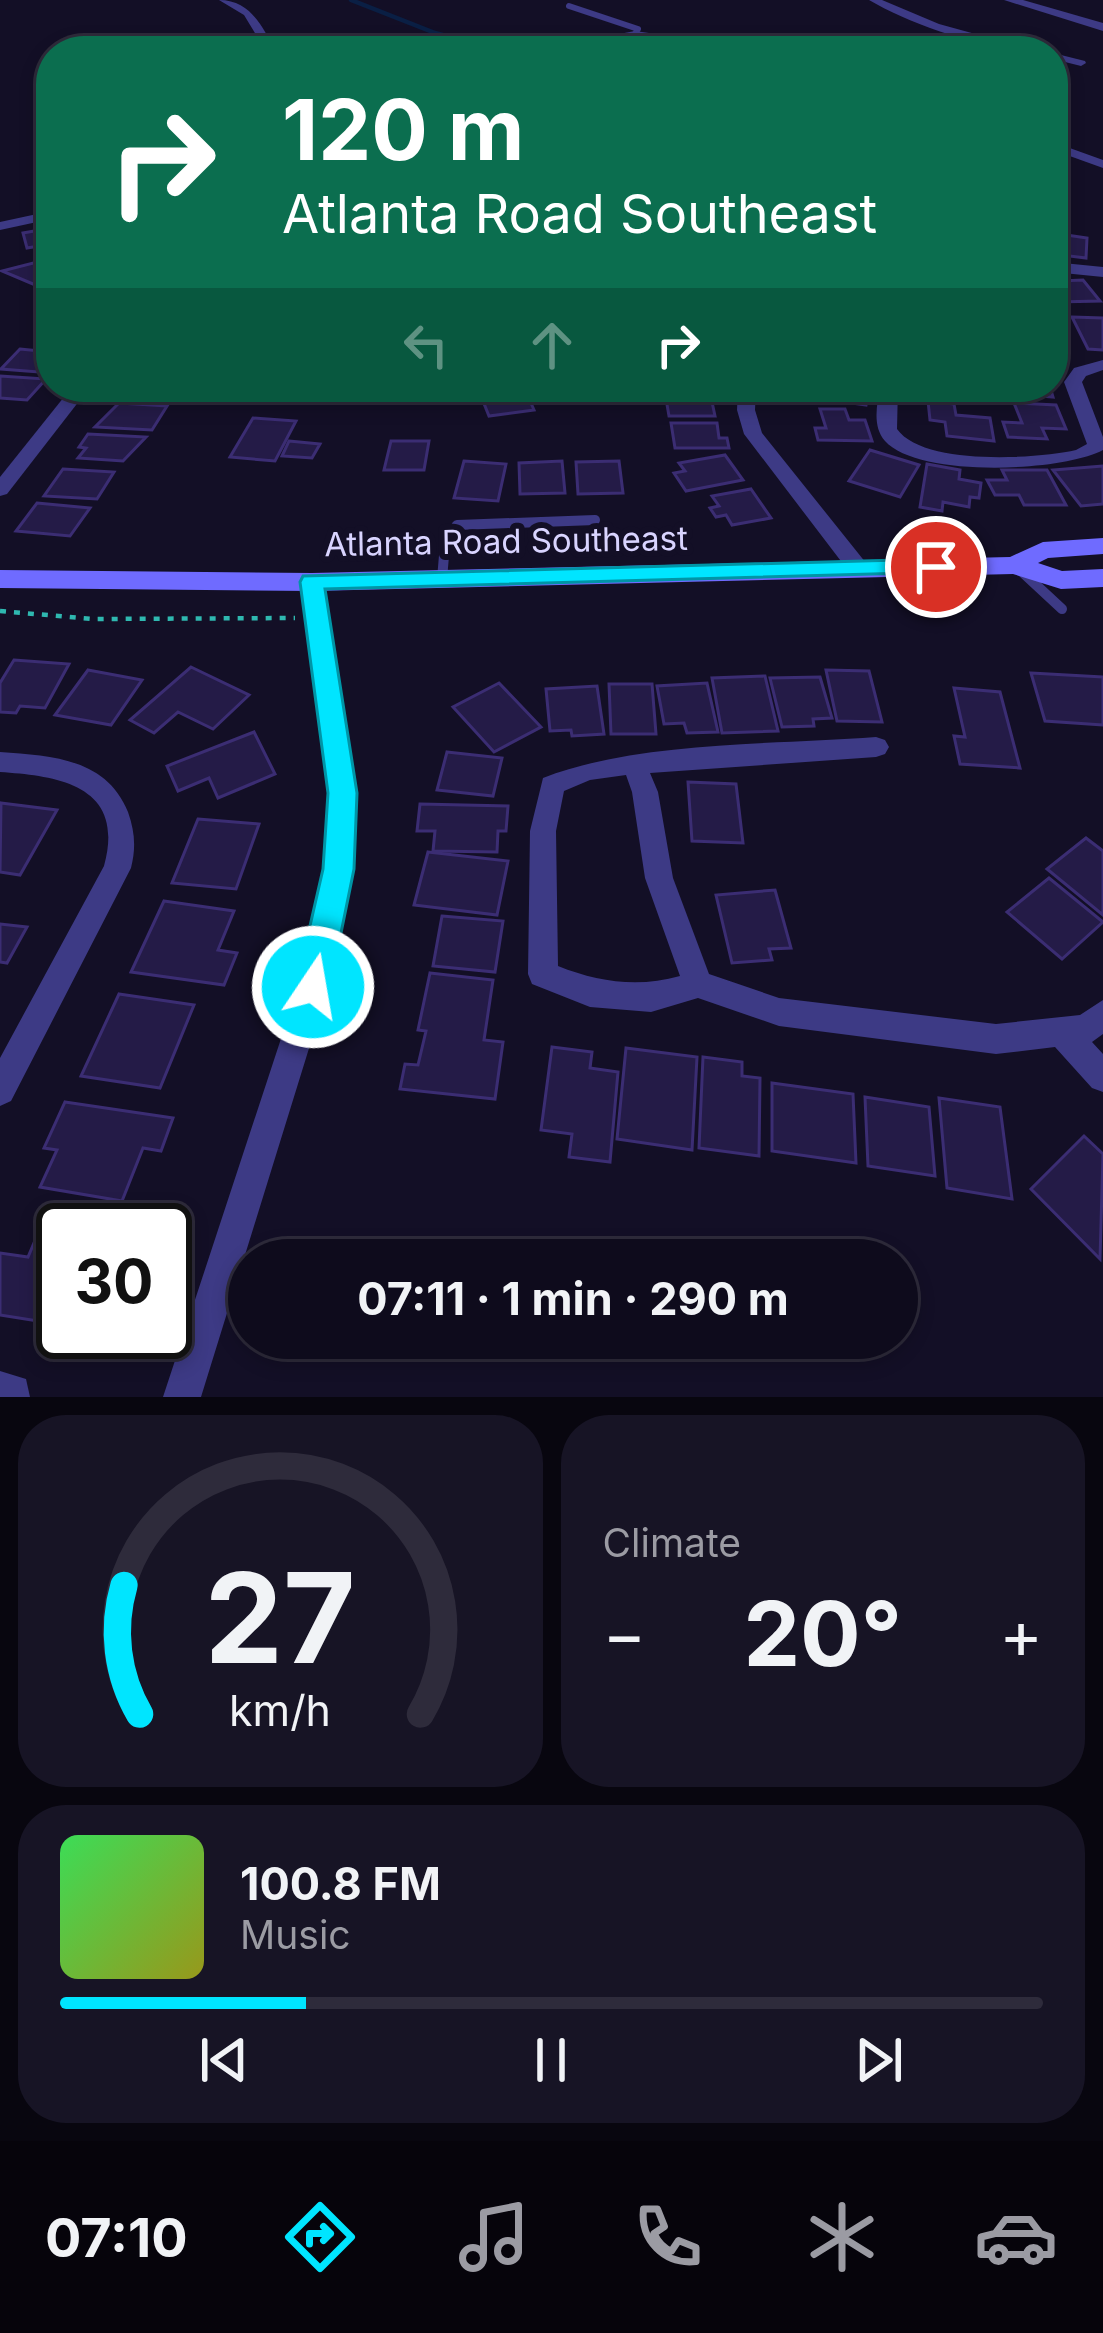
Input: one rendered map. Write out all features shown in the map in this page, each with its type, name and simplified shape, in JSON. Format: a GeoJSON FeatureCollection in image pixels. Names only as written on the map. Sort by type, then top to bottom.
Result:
{"type":"FeatureCollection","features":[{"type":"Feature","properties":{"kind":"main road","name":"Atlanta Road Southeast"},"geometry":{"type":"LineString","coordinates":[[1015,566],[1043,550],[1103,546]]}},
{"type":"Feature","properties":{"kind":"main road","name":"Atlanta Road Southeast"},"geometry":{"type":"LineString","coordinates":[[0,579],[312,582],[1015,566],[1061,580],[1103,578]]}},
{"type":"Feature","properties":{"kind":"street"},"geometry":{"type":"LineString","coordinates":[[224,0],[248,13],[262,36]]}},
{"type":"Feature","properties":{"kind":"street"},"geometry":{"type":"LineString","coordinates":[[874,0],[935,26],[974,36]]}},
{"type":"Feature","properties":{"kind":"street"},"geometry":{"type":"LineString","coordinates":[[1010,0],[1103,26]]}},
{"type":"Feature","properties":{"kind":"street"},"geometry":{"type":"LineString","coordinates":[[623,36],[653,36]]}},
{"type":"Feature","properties":{"kind":"street"},"geometry":{"type":"LineString","coordinates":[[1068,60],[1081,63]]}},
{"type":"Feature","properties":{"kind":"street"},"geometry":{"type":"LineString","coordinates":[[1068,151],[1103,164]]}},
{"type":"Feature","properties":{"kind":"street"},"geometry":{"type":"LineString","coordinates":[[0,226],[36,218]]}},
{"type":"Feature","properties":{"kind":"street"},"geometry":{"type":"LineString","coordinates":[[1068,268],[1103,272]]}},
{"type":"Feature","properties":{"kind":"street"},"geometry":{"type":"LineString","coordinates":[[888,402],[886,428],[894,440],[910,449],[960,460],[1041,460],[1089,454],[1097,446],[1073,382],[1079,372],[1103,365]]}},
{"type":"Feature","properties":{"kind":"street"},"geometry":{"type":"LineString","coordinates":[[0,490],[69,402]]}},
{"type":"Feature","properties":{"kind":"street"},"geometry":{"type":"LineString","coordinates":[[746,402],[753,434],[858,568]]}},
{"type":"Feature","properties":{"kind":"street"},"geometry":{"type":"LineString","coordinates":[[182,1397],[313,987],[338,869],[343,793],[312,582]]}},
{"type":"Feature","properties":{"kind":"street"},"geometry":{"type":"LineString","coordinates":[[876,747],[634,764],[587,771],[552,785],[543,832],[543,974],[590,993],[651,998],[698,984],[779,1012],[996,1039],[1087,1030],[1103,1014]]}},
{"type":"Feature","properties":{"kind":"street"},"geometry":{"type":"LineString","coordinates":[[0,762],[81,771],[99,783],[113,802],[124,845],[117,868],[0,1090]]}},
{"type":"Feature","properties":{"kind":"street"},"geometry":{"type":"LineString","coordinates":[[634,764],[645,792],[659,878],[698,984]]}},
{"type":"Feature","properties":{"kind":"street"},"geometry":{"type":"LineString","coordinates":[[1062,1032],[1103,1077]]}},
{"type":"Feature","properties":{"kind":"lane"},"geometry":{"type":"LineString","coordinates":[[569,6],[638,29],[635,34]]}},
{"type":"Feature","properties":{"kind":"lane"},"geometry":{"type":"LineString","coordinates":[[442,579],[445,544],[457,525],[596,520]]}},
{"type":"Feature","properties":{"kind":"lane"},"geometry":{"type":"LineString","coordinates":[[1015,566],[1062,609]]}},
{"type":"Feature","properties":{"kind":"path"},"geometry":{"type":"LineString","coordinates":[[0,611],[93,619],[315,616]]}},
{"type":"Feature","properties":{"kind":"building"},"geometry":{"type":"Polygon","coordinates":[[[36,231],[36,246],[27,248],[23,233],[36,231]]]}},
{"type":"Feature","properties":{"kind":"building"},"geometry":{"type":"Polygon","coordinates":[[[1068,235],[1087,238],[1086,258],[1068,256],[1068,235]]]}},
{"type":"Feature","properties":{"kind":"building"},"geometry":{"type":"Polygon","coordinates":[[[36,262],[36,282],[33,284],[2,271],[36,262]]]}},
{"type":"Feature","properties":{"kind":"building"},"geometry":{"type":"Polygon","coordinates":[[[1083,280],[1100,301],[1068,302],[1068,281],[1083,280]]]}},
{"type":"Feature","properties":{"kind":"building"},"geometry":{"type":"Polygon","coordinates":[[[1072,317],[1103,318],[1103,350],[1088,349],[1072,317]]]}},
{"type":"Feature","properties":{"kind":"building"},"geometry":{"type":"Polygon","coordinates":[[[20,349],[36,351],[36,372],[1,369],[20,349]]]}},
{"type":"Feature","properties":{"kind":"building"},"geometry":{"type":"Polygon","coordinates":[[[0,376],[36,378],[36,390],[27,400],[0,398],[0,376]]]}},
{"type":"Feature","properties":{"kind":"building"},"geometry":{"type":"Polygon","coordinates":[[[483,402],[531,402],[534,410],[489,416],[483,402]]]}},
{"type":"Feature","properties":{"kind":"building"},"geometry":{"type":"Polygon","coordinates":[[[667,402],[712,402],[715,416],[669,416],[667,402]]]}},
{"type":"Feature","properties":{"kind":"building"},"geometry":{"type":"Polygon","coordinates":[[[928,402],[954,404],[956,415],[990,418],[994,441],[947,436],[945,422],[930,420],[928,402]]]}},
{"type":"Feature","properties":{"kind":"building"},"geometry":{"type":"Polygon","coordinates":[[[119,403],[167,406],[152,430],[95,427],[119,403]]]}},
{"type":"Feature","properties":{"kind":"building"},"geometry":{"type":"Polygon","coordinates":[[[1014,403],[1056,405],[1066,429],[1042,428],[1047,439],[1008,437],[1003,422],[1022,423],[1014,403]]]}},
{"type":"Feature","properties":{"kind":"building"},"geometry":{"type":"Polygon","coordinates":[[[820,409],[845,409],[849,420],[865,420],[872,441],[818,440],[815,428],[826,428],[820,409]]]}},
{"type":"Feature","properties":{"kind":"building"},"geometry":{"type":"Polygon","coordinates":[[[253,418],[296,421],[275,461],[230,457],[253,418]]]}},
{"type":"Feature","properties":{"kind":"building"},"geometry":{"type":"Polygon","coordinates":[[[671,423],[717,423],[719,438],[727,438],[729,448],[675,448],[671,423]]]}},
{"type":"Feature","properties":{"kind":"building"},"geometry":{"type":"Polygon","coordinates":[[[88,434],[146,437],[123,461],[78,458],[88,434]]]}},
{"type":"Feature","properties":{"kind":"building"},"geometry":{"type":"Polygon","coordinates":[[[289,441],[320,444],[312,458],[282,456],[289,441]]]}},
{"type":"Feature","properties":{"kind":"building"},"geometry":{"type":"Polygon","coordinates":[[[391,441],[429,441],[424,470],[384,470],[391,441]]]}},
{"type":"Feature","properties":{"kind":"building"},"geometry":{"type":"Polygon","coordinates":[[[870,450],[919,465],[900,497],[849,481],[870,450]]]}},
{"type":"Feature","properties":{"kind":"building"},"geometry":{"type":"Polygon","coordinates":[[[725,455],[743,480],[686,491],[674,473],[685,471],[679,463],[725,455]]]}},
{"type":"Feature","properties":{"kind":"building"},"geometry":{"type":"Polygon","coordinates":[[[464,461],[506,464],[498,501],[454,498],[464,461]]]}},
{"type":"Feature","properties":{"kind":"building"},"geometry":{"type":"Polygon","coordinates":[[[562,461],[565,493],[520,494],[519,463],[562,461]]]}},
{"type":"Feature","properties":{"kind":"building"},"geometry":{"type":"Polygon","coordinates":[[[619,461],[623,493],[578,494],[576,462],[619,461]]]}},
{"type":"Feature","properties":{"kind":"building"},"geometry":{"type":"Polygon","coordinates":[[[927,464],[960,470],[959,479],[981,483],[979,498],[970,497],[969,507],[943,502],[942,511],[920,507],[927,464]]]}},
{"type":"Feature","properties":{"kind":"building"},"geometry":{"type":"Polygon","coordinates":[[[1103,466],[1103,504],[1081,506],[1053,470],[1103,466]]]}},
{"type":"Feature","properties":{"kind":"building"},"geometry":{"type":"Polygon","coordinates":[[[63,469],[114,472],[97,499],[44,496],[63,469]]]}},
{"type":"Feature","properties":{"kind":"building"},"geometry":{"type":"Polygon","coordinates":[[[1002,470],[1047,470],[1066,505],[1024,505],[1019,495],[995,495],[987,480],[1007,480],[1002,470]]]}},
{"type":"Feature","properties":{"kind":"building"},"geometry":{"type":"Polygon","coordinates":[[[751,489],[771,518],[732,525],[726,515],[716,517],[710,508],[719,506],[712,496],[751,489]]]}},
{"type":"Feature","properties":{"kind":"building"},"geometry":{"type":"Polygon","coordinates":[[[37,503],[90,508],[70,536],[16,531],[37,503]]]}},
{"type":"Feature","properties":{"kind":"building"},"geometry":{"type":"Polygon","coordinates":[[[14,660],[69,664],[45,708],[20,706],[16,713],[0,712],[0,683],[14,660]]]}},
{"type":"Feature","properties":{"kind":"building"},"geometry":{"type":"Polygon","coordinates":[[[191,667],[249,695],[213,729],[178,712],[154,733],[130,720],[191,667]]]}},
{"type":"Feature","properties":{"kind":"building"},"geometry":{"type":"Polygon","coordinates":[[[88,670],[142,680],[111,725],[55,715],[88,670]]]}},
{"type":"Feature","properties":{"kind":"building"},"geometry":{"type":"Polygon","coordinates":[[[826,670],[869,671],[882,722],[837,721],[826,670]]]}},
{"type":"Feature","properties":{"kind":"building"},"geometry":{"type":"Polygon","coordinates":[[[1031,673],[1103,677],[1103,725],[1045,721],[1031,673]]]}},
{"type":"Feature","properties":{"kind":"building"},"geometry":{"type":"Polygon","coordinates":[[[765,676],[778,731],[722,733],[712,678],[765,676]]]}},
{"type":"Feature","properties":{"kind":"building"},"geometry":{"type":"Polygon","coordinates":[[[820,677],[832,718],[813,719],[814,726],[782,727],[770,678],[820,677]]]}},
{"type":"Feature","properties":{"kind":"building"},"geometry":{"type":"Polygon","coordinates":[[[499,683],[541,727],[494,752],[453,707],[499,683]]]}},
{"type":"Feature","properties":{"kind":"building"},"geometry":{"type":"Polygon","coordinates":[[[707,683],[718,732],[687,733],[684,723],[664,724],[657,686],[707,683]]]}},
{"type":"Feature","properties":{"kind":"building"},"geometry":{"type":"Polygon","coordinates":[[[609,684],[652,684],[656,734],[611,734],[609,684]]]}},
{"type":"Feature","properties":{"kind":"building"},"geometry":{"type":"Polygon","coordinates":[[[597,686],[604,734],[572,736],[571,730],[550,731],[546,689],[597,686]]]}},
{"type":"Feature","properties":{"kind":"building"},"geometry":{"type":"Polygon","coordinates":[[[954,688],[1000,692],[1020,768],[960,764],[954,736],[965,737],[954,688]]]}},
{"type":"Feature","properties":{"kind":"building"},"geometry":{"type":"Polygon","coordinates":[[[254,732],[275,774],[218,798],[209,778],[178,791],[167,766],[254,732]]]}},
{"type":"Feature","properties":{"kind":"building"},"geometry":{"type":"Polygon","coordinates":[[[447,752],[502,758],[493,796],[437,790],[447,752]]]}},
{"type":"Feature","properties":{"kind":"building"},"geometry":{"type":"Polygon","coordinates":[[[688,782],[736,784],[743,843],[692,841],[688,782]]]}},
{"type":"Feature","properties":{"kind":"building"},"geometry":{"type":"Polygon","coordinates":[[[1,803],[57,810],[20,875],[0,872],[1,803]]]}},
{"type":"Feature","properties":{"kind":"building"},"geometry":{"type":"Polygon","coordinates":[[[420,804],[508,806],[506,831],[498,831],[497,852],[433,851],[435,831],[417,831],[420,804]]]}},
{"type":"Feature","properties":{"kind":"building"},"geometry":{"type":"Polygon","coordinates":[[[198,819],[259,824],[236,889],[172,883],[198,819]]]}},
{"type":"Feature","properties":{"kind":"building"},"geometry":{"type":"Polygon","coordinates":[[[1086,838],[1103,851],[1103,915],[1047,869],[1086,838]]]}},
{"type":"Feature","properties":{"kind":"building"},"geometry":{"type":"Polygon","coordinates":[[[428,852],[508,861],[497,915],[414,905],[428,852]]]}},
{"type":"Feature","properties":{"kind":"building"},"geometry":{"type":"Polygon","coordinates":[[[1049,878],[1103,922],[1062,959],[1007,912],[1049,878]]]}},
{"type":"Feature","properties":{"kind":"building"},"geometry":{"type":"Polygon","coordinates":[[[775,890],[791,948],[769,949],[772,960],[732,963],[716,895],[775,890]]]}},
{"type":"Feature","properties":{"kind":"building"},"geometry":{"type":"Polygon","coordinates":[[[164,901],[234,911],[218,950],[237,953],[224,985],[131,972],[164,901]]]}},
{"type":"Feature","properties":{"kind":"building"},"geometry":{"type":"Polygon","coordinates":[[[442,916],[503,921],[495,972],[433,966],[442,916]]]}},
{"type":"Feature","properties":{"kind":"building"},"geometry":{"type":"Polygon","coordinates":[[[0,924],[27,927],[7,963],[0,962],[0,924]]]}},
{"type":"Feature","properties":{"kind":"building"},"geometry":{"type":"Polygon","coordinates":[[[430,973],[493,980],[484,1040],[503,1042],[495,1099],[400,1089],[405,1064],[418,1065],[426,1031],[418,1030],[430,973]]]}},
{"type":"Feature","properties":{"kind":"building"},"geometry":{"type":"Polygon","coordinates":[[[119,994],[194,1005],[160,1088],[81,1076],[119,994]]]}},
{"type":"Feature","properties":{"kind":"building"},"geometry":{"type":"Polygon","coordinates":[[[552,1047],[592,1052],[590,1068],[618,1072],[610,1162],[569,1157],[572,1134],[541,1130],[552,1047]]]}},
{"type":"Feature","properties":{"kind":"building"},"geometry":{"type":"Polygon","coordinates":[[[626,1048],[697,1057],[692,1150],[617,1139],[626,1048]]]}},
{"type":"Feature","properties":{"kind":"building"},"geometry":{"type":"Polygon","coordinates":[[[703,1057],[742,1062],[742,1076],[760,1078],[759,1156],[699,1148],[703,1057]]]}},
{"type":"Feature","properties":{"kind":"building"},"geometry":{"type":"Polygon","coordinates":[[[772,1083],[853,1094],[856,1163],[772,1151],[772,1083]]]}},
{"type":"Feature","properties":{"kind":"building"},"geometry":{"type":"Polygon","coordinates":[[[865,1097],[929,1107],[935,1176],[868,1166],[865,1097]]]}},
{"type":"Feature","properties":{"kind":"building"},"geometry":{"type":"Polygon","coordinates":[[[939,1098],[1000,1107],[1012,1199],[947,1188],[939,1098]]]}},
{"type":"Feature","properties":{"kind":"building"},"geometry":{"type":"Polygon","coordinates":[[[65,1102],[173,1118],[161,1151],[143,1148],[122,1201],[40,1187],[57,1150],[44,1148],[65,1102]]]}},
{"type":"Feature","properties":{"kind":"building"},"geometry":{"type":"Polygon","coordinates":[[[1084,1136],[1103,1154],[1100,1259],[1031,1189],[1084,1136]]]}},
{"type":"Feature","properties":{"kind":"building"},"geometry":{"type":"Polygon","coordinates":[[[36,1238],[36,1321],[0,1315],[0,1253],[28,1257],[36,1238]]]}},
{"type":"Feature","properties":{"kind":"waterway"},"geometry":{"type":"LineString","coordinates":[[351,0],[446,36]]}},
{"type":"Feature","properties":{"kind":"route"},"geometry":{"type":"LineString","coordinates":[[313,987],[338,869],[343,793],[312,582],[936,567]]}}]}
